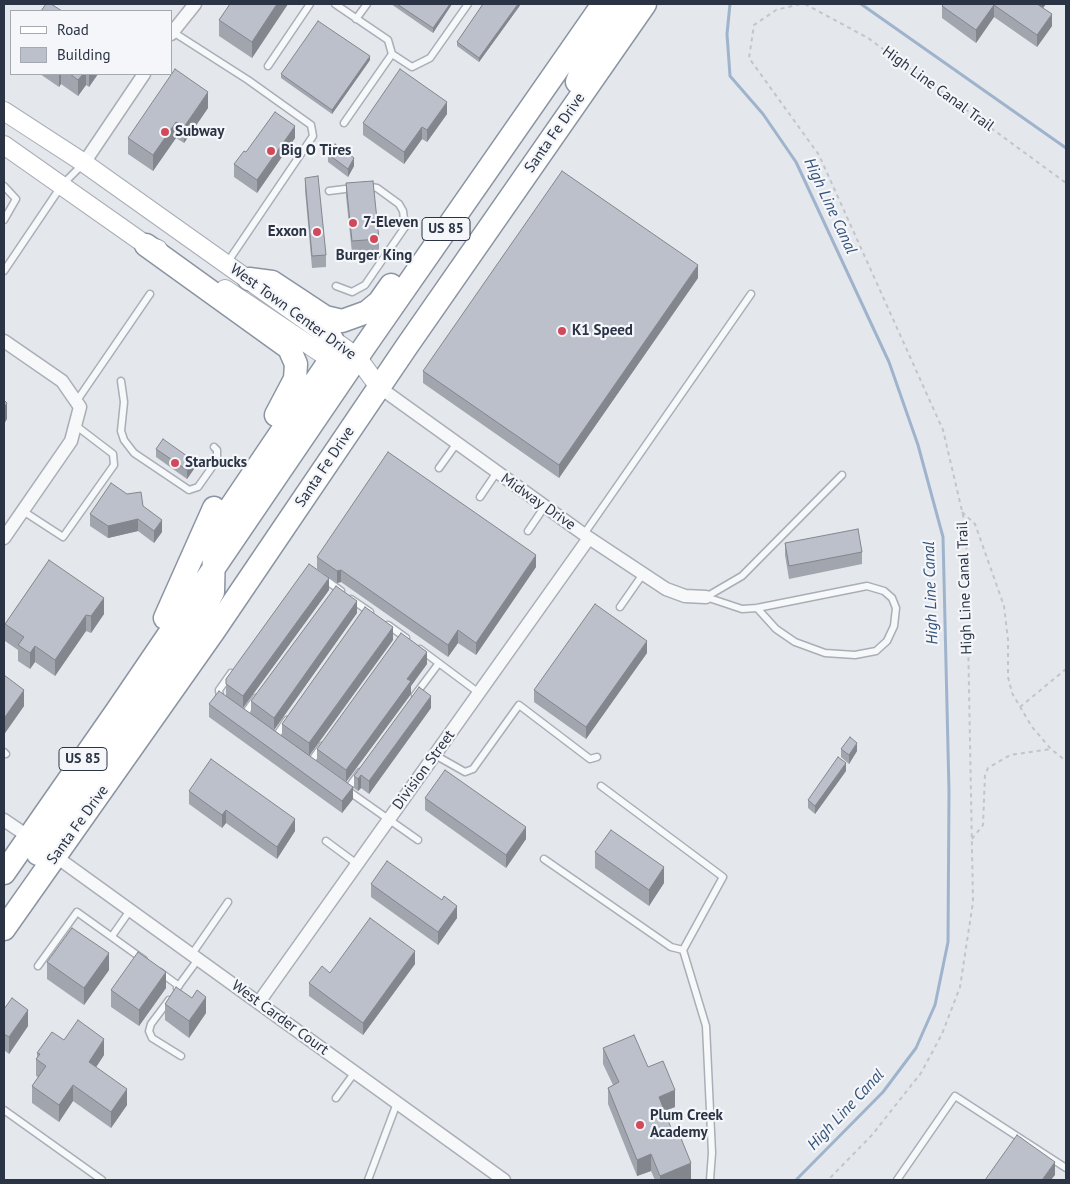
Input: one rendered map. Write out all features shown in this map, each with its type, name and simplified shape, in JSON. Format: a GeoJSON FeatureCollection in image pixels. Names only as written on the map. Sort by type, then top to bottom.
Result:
{"type":"FeatureCollection","features":[{"type":"Feature","properties":{"kind":"highway","name":"US 85"},"geometry":{"type":"LineString","coordinates":[[341,357],[536,101],[603,4]]}},
{"type":"Feature","properties":{"kind":"highway"},"geometry":{"type":"LineString","coordinates":[[560,127],[582,69],[621,4]]}},
{"type":"Feature","properties":{"kind":"highway","name":"Santa Fe Drive"},"geometry":{"type":"LineString","coordinates":[[4,929],[214,632],[379,387],[645,4]]}},
{"type":"Feature","properties":{"kind":"highway"},"geometry":{"type":"LineString","coordinates":[[249,279],[272,282],[324,317],[342,321],[367,312],[379,302],[494,136],[536,101]]}},
{"type":"Feature","properties":{"kind":"highway"},"geometry":{"type":"LineString","coordinates":[[146,245],[289,348],[296,364],[295,379],[286,399],[214,507],[184,579],[165,616],[162,644]]}},
{"type":"Feature","properties":{"kind":"highway"},"geometry":{"type":"LineString","coordinates":[[4,904],[200,616],[212,592],[213,566],[221,527],[230,508],[341,357]]}},
{"type":"Feature","properties":{"kind":"highway","name":"US 85"},"geometry":{"type":"LineString","coordinates":[[4,873],[162,644],[213,566]]}},
{"type":"Feature","properties":{"kind":"street"},"geometry":{"type":"LineString","coordinates":[[172,33],[195,4]]}},
{"type":"Feature","properties":{"kind":"street"},"geometry":{"type":"LineString","coordinates":[[84,163],[143,75]]}},
{"type":"Feature","properties":{"kind":"street","name":"West Town Center Drive"},"geometry":{"type":"LineString","coordinates":[[4,111],[84,163],[249,279],[379,387]]}},
{"type":"Feature","properties":{"kind":"street","name":"West Town Center Drive"},"geometry":{"type":"LineString","coordinates":[[4,145],[146,245],[176,255],[341,357]]}},
{"type":"Feature","properties":{"kind":"street"},"geometry":{"type":"LineString","coordinates":[[4,341],[62,380],[80,407],[71,441],[4,538]]}},
{"type":"Feature","properties":{"kind":"street","name":"Midway Drive"},"geometry":{"type":"LineString","coordinates":[[379,387],[642,574],[666,589],[685,596],[706,597]]}},
{"type":"Feature","properties":{"kind":"street","name":"Division Street"},"geometry":{"type":"LineString","coordinates":[[259,1002],[479,693],[587,536]]}},
{"type":"Feature","properties":{"kind":"street"},"geometry":{"type":"LineString","coordinates":[[4,820],[29,837]]}},
{"type":"Feature","properties":{"kind":"street","name":"West Carder Court"},"geometry":{"type":"LineString","coordinates":[[55,856],[504,1180]]}},
{"type":"Feature","properties":{"kind":"lane"},"geometry":{"type":"LineString","coordinates":[[268,66],[310,4]]}},
{"type":"Feature","properties":{"kind":"lane"},"geometry":{"type":"LineString","coordinates":[[335,4],[388,40],[392,54],[412,67],[430,58],[468,4]]}},
{"type":"Feature","properties":{"kind":"lane"},"geometry":{"type":"LineString","coordinates":[[356,19],[367,4]]}},
{"type":"Feature","properties":{"kind":"lane"},"geometry":{"type":"LineString","coordinates":[[172,33],[248,80],[311,125],[313,136],[227,263]]}},
{"type":"Feature","properties":{"kind":"lane"},"geometry":{"type":"LineString","coordinates":[[344,123],[392,54]]}},
{"type":"Feature","properties":{"kind":"lane"},"geometry":{"type":"LineString","coordinates":[[4,271],[62,185],[84,163]]}},
{"type":"Feature","properties":{"kind":"lane"},"geometry":{"type":"LineString","coordinates":[[329,191],[371,185],[399,204],[404,218],[403,230],[365,285],[352,292],[336,286]]}},
{"type":"Feature","properties":{"kind":"lane"},"geometry":{"type":"LineString","coordinates":[[4,186],[16,199],[4,220]]}},
{"type":"Feature","properties":{"kind":"lane"},"geometry":{"type":"LineString","coordinates":[[76,402],[150,294]]}},
{"type":"Feature","properties":{"kind":"lane"},"geometry":{"type":"LineString","coordinates":[[587,536],[751,294]]}},
{"type":"Feature","properties":{"kind":"lane"},"geometry":{"type":"LineString","coordinates":[[122,381],[124,402],[121,431],[124,440],[134,453],[189,490],[198,487],[216,460],[217,450],[214,447]]}},
{"type":"Feature","properties":{"kind":"lane"},"geometry":{"type":"LineString","coordinates":[[23,511],[63,538],[114,465],[113,454],[75,425]]}},
{"type":"Feature","properties":{"kind":"lane"},"geometry":{"type":"LineString","coordinates":[[439,468],[456,443]]}},
{"type":"Feature","properties":{"kind":"lane"},"geometry":{"type":"LineString","coordinates":[[480,497],[497,472]]}},
{"type":"Feature","properties":{"kind":"lane"},"geometry":{"type":"LineString","coordinates":[[706,597],[742,576],[842,474]]}},
{"type":"Feature","properties":{"kind":"lane"},"geometry":{"type":"LineString","coordinates":[[528,531],[545,506]]}},
{"type":"Feature","properties":{"kind":"lane"},"geometry":{"type":"LineString","coordinates":[[313,571],[373,615]]}},
{"type":"Feature","properties":{"kind":"lane"},"geometry":{"type":"LineString","coordinates":[[620,607],[642,574]]}},
{"type":"Feature","properties":{"kind":"lane"},"geometry":{"type":"LineString","coordinates":[[706,597],[742,609],[757,608],[867,586],[884,591],[892,598],[896,608],[894,626],[887,641],[876,651],[855,654],[825,653],[795,642],[776,629],[757,608]]}},
{"type":"Feature","properties":{"kind":"lane"},"geometry":{"type":"LineString","coordinates":[[331,596],[337,588]]}},
{"type":"Feature","properties":{"kind":"lane"},"geometry":{"type":"LineString","coordinates":[[360,618],[366,610]]}},
{"type":"Feature","properties":{"kind":"lane"},"geometry":{"type":"LineString","coordinates":[[381,620],[409,641]]}},
{"type":"Feature","properties":{"kind":"lane"},"geometry":{"type":"LineString","coordinates":[[397,644],[402,636]]}},
{"type":"Feature","properties":{"kind":"lane"},"geometry":{"type":"LineString","coordinates":[[416,646],[479,693]]}},
{"type":"Feature","properties":{"kind":"lane"},"geometry":{"type":"LineString","coordinates":[[410,702],[439,663]]}},
{"type":"Feature","properties":{"kind":"lane"},"geometry":{"type":"LineString","coordinates":[[229,704],[220,697],[219,690],[238,664]]}},
{"type":"Feature","properties":{"kind":"lane"},"geometry":{"type":"LineString","coordinates":[[244,715],[261,691]]}},
{"type":"Feature","properties":{"kind":"lane"},"geometry":{"type":"LineString","coordinates":[[435,755],[465,772],[473,769],[519,705],[590,759],[597,757]]}},
{"type":"Feature","properties":{"kind":"lane"},"geometry":{"type":"LineString","coordinates":[[236,710],[252,721]]}},
{"type":"Feature","properties":{"kind":"lane"},"geometry":{"type":"LineString","coordinates":[[275,738],[292,714]]}},
{"type":"Feature","properties":{"kind":"lane"},"geometry":{"type":"LineString","coordinates":[[267,732],[282,743]]}},
{"type":"Feature","properties":{"kind":"lane"},"geometry":{"type":"LineString","coordinates":[[310,763],[327,739]]}},
{"type":"Feature","properties":{"kind":"lane"},"geometry":{"type":"LineString","coordinates":[[303,758],[318,768]]}},
{"type":"Feature","properties":{"kind":"lane"},"geometry":{"type":"LineString","coordinates":[[347,790],[364,766]]}},
{"type":"Feature","properties":{"kind":"lane"},"geometry":{"type":"LineString","coordinates":[[340,784],[418,840]]}},
{"type":"Feature","properties":{"kind":"lane"},"geometry":{"type":"LineString","coordinates":[[601,786],[723,877],[683,950],[706,1026],[712,1154],[710,1180]]}},
{"type":"Feature","properties":{"kind":"lane"},"geometry":{"type":"LineString","coordinates":[[326,841],[358,864]]}},
{"type":"Feature","properties":{"kind":"lane"},"geometry":{"type":"LineString","coordinates":[[544,859],[671,947],[683,950]]}},
{"type":"Feature","properties":{"kind":"lane"},"geometry":{"type":"LineString","coordinates":[[182,1056],[152,1038],[149,1031],[151,1024],[179,986],[228,902]]}},
{"type":"Feature","properties":{"kind":"lane"},"geometry":{"type":"LineString","coordinates":[[112,936],[131,910]]}},
{"type":"Feature","properties":{"kind":"lane"},"geometry":{"type":"LineString","coordinates":[[38,966],[77,912],[149,964]]}},
{"type":"Feature","properties":{"kind":"lane"},"geometry":{"type":"LineString","coordinates":[[156,970],[179,986]]}},
{"type":"Feature","properties":{"kind":"lane"},"geometry":{"type":"LineString","coordinates":[[336,1098],[355,1072]]}},
{"type":"Feature","properties":{"kind":"lane"},"geometry":{"type":"LineString","coordinates":[[897,1180],[955,1096],[1066,1168]]}},
{"type":"Feature","properties":{"kind":"lane"},"geometry":{"type":"LineString","coordinates":[[368,1180],[397,1103]]}},
{"type":"Feature","properties":{"kind":"lane"},"geometry":{"type":"LineString","coordinates":[[4,1110],[102,1180]]}},
{"type":"Feature","properties":{"kind":"path","name":"High Line Canal Trail"},"geometry":{"type":"LineString","coordinates":[[800,4],[776,10],[754,25],[749,58],[819,154],[943,430],[966,528],[973,902],[961,977],[942,1034],[921,1073],[872,1134],[828,1180]]}},
{"type":"Feature","properties":{"kind":"path","name":"High Line Canal Trail"},"geometry":{"type":"LineString","coordinates":[[805,4],[868,38],[1066,183]]}},
{"type":"Feature","properties":{"kind":"path"},"geometry":{"type":"LineString","coordinates":[[962,511],[975,524],[1004,606],[1008,640],[1008,677],[1012,693],[1032,727],[1051,749],[1066,761]]}},
{"type":"Feature","properties":{"kind":"path"},"geometry":{"type":"LineString","coordinates":[[1020,707],[1066,669]]}},
{"type":"Feature","properties":{"kind":"path"},"geometry":{"type":"LineString","coordinates":[[972,840],[983,825],[985,776],[988,768],[1010,755],[1051,749]]}},
{"type":"Feature","properties":{"kind":"building"},"geometry":{"type":"Polygon","coordinates":[[[46,4],[51,4],[60,10],[42,10],[46,4]]]}},
{"type":"Feature","properties":{"kind":"building"},"geometry":{"type":"Polygon","coordinates":[[[230,4],[277,4],[252,42],[219,20],[230,4]]]}},
{"type":"Feature","properties":{"kind":"building"},"geometry":{"type":"Polygon","coordinates":[[[397,4],[450,4],[433,28],[397,4]]]}},
{"type":"Feature","properties":{"kind":"building"},"geometry":{"type":"Polygon","coordinates":[[[483,4],[518,4],[479,58],[457,42],[483,4]]]}},
{"type":"Feature","properties":{"kind":"building"},"geometry":{"type":"Polygon","coordinates":[[[944,4],[1037,4],[1052,14],[1037,35],[994,5],[976,30],[942,6],[944,4]]]}},
{"type":"Feature","properties":{"kind":"building"},"geometry":{"type":"Polygon","coordinates":[[[318,21],[370,56],[332,110],[281,74],[318,21]]]}},
{"type":"Feature","properties":{"kind":"building"},"geometry":{"type":"Polygon","coordinates":[[[175,69],[208,92],[184,127],[176,122],[153,155],[128,138],[175,69]]]}},
{"type":"Feature","properties":{"kind":"building"},"geometry":{"type":"Polygon","coordinates":[[[400,69],[447,102],[427,130],[422,127],[404,152],[363,123],[400,69]]]}},
{"type":"Feature","properties":{"kind":"building"},"geometry":{"type":"Polygon","coordinates":[[[71,75],[82,75],[78,80],[71,75]]]}},
{"type":"Feature","properties":{"kind":"building"},"geometry":{"type":"Polygon","coordinates":[[[275,112],[295,126],[257,180],[234,164],[244,151],[246,152],[275,112]]]}},
{"type":"Feature","properties":{"kind":"building"},"geometry":{"type":"Polygon","coordinates":[[[335,144],[354,158],[348,169],[328,154],[335,144]]]}},
{"type":"Feature","properties":{"kind":"building"},"geometry":{"type":"Polygon","coordinates":[[[562,171],[698,265],[559,465],[423,371],[562,171]]]}},
{"type":"Feature","properties":{"kind":"building"},"geometry":{"type":"Polygon","coordinates":[[[318,176],[326,255],[312,256],[305,178],[318,176]]]}},
{"type":"Feature","properties":{"kind":"building"},"geometry":{"type":"Polygon","coordinates":[[[373,181],[379,239],[352,241],[346,183],[373,181]]]}},
{"type":"Feature","properties":{"kind":"building"},"geometry":{"type":"Polygon","coordinates":[[[163,439],[194,461],[187,470],[156,449],[163,439]]]}},
{"type":"Feature","properties":{"kind":"building"},"geometry":{"type":"Polygon","coordinates":[[[388,452],[536,555],[476,643],[458,630],[448,645],[341,570],[337,571],[317,557],[388,452]]]}},
{"type":"Feature","properties":{"kind":"building"},"geometry":{"type":"Polygon","coordinates":[[[111,483],[127,494],[141,492],[143,506],[162,520],[154,531],[138,519],[108,526],[90,514],[111,483]]]}},
{"type":"Feature","properties":{"kind":"building"},"geometry":{"type":"Polygon","coordinates":[[[858,529],[862,552],[789,566],[785,543],[858,529]]]}},
{"type":"Feature","properties":{"kind":"building"},"geometry":{"type":"Polygon","coordinates":[[[49,560],[104,598],[91,616],[86,615],[55,660],[35,646],[30,653],[18,645],[24,637],[5,624],[49,560]]]}},
{"type":"Feature","properties":{"kind":"building"},"geometry":{"type":"Polygon","coordinates":[[[309,564],[329,578],[243,696],[226,684],[226,679],[309,564]]]}},
{"type":"Feature","properties":{"kind":"building"},"geometry":{"type":"Polygon","coordinates":[[[336,586],[357,601],[274,718],[251,701],[336,586]]]}},
{"type":"Feature","properties":{"kind":"building"},"geometry":{"type":"Polygon","coordinates":[[[595,604],[647,641],[586,727],[534,690],[595,604]]]}},
{"type":"Feature","properties":{"kind":"building"},"geometry":{"type":"Polygon","coordinates":[[[365,607],[393,627],[309,743],[282,724],[365,607]]]}},
{"type":"Feature","properties":{"kind":"building"},"geometry":{"type":"Polygon","coordinates":[[[401,633],[427,652],[407,679],[411,681],[346,770],[317,749],[401,633]]]}},
{"type":"Feature","properties":{"kind":"building"},"geometry":{"type":"Polygon","coordinates":[[[4,675],[24,690],[5,717],[4,716],[4,675]]]}},
{"type":"Feature","properties":{"kind":"building"},"geometry":{"type":"Polygon","coordinates":[[[419,687],[431,696],[369,781],[361,775],[358,779],[354,776],[419,687]]]}},
{"type":"Feature","properties":{"kind":"building"},"geometry":{"type":"Polygon","coordinates":[[[219,691],[353,787],[342,801],[209,704],[219,691]]]}},
{"type":"Feature","properties":{"kind":"building"},"geometry":{"type":"Polygon","coordinates":[[[850,737],[857,743],[849,755],[841,749],[850,737]]]}},
{"type":"Feature","properties":{"kind":"building"},"geometry":{"type":"Polygon","coordinates":[[[838,757],[846,763],[815,806],[808,800],[838,757]]]}},
{"type":"Feature","properties":{"kind":"building"},"geometry":{"type":"Polygon","coordinates":[[[211,759],[295,819],[277,847],[226,810],[222,815],[189,791],[211,759]]]}},
{"type":"Feature","properties":{"kind":"building"},"geometry":{"type":"Polygon","coordinates":[[[445,770],[526,827],[506,855],[425,798],[445,770]]]}},
{"type":"Feature","properties":{"kind":"building"},"geometry":{"type":"Polygon","coordinates":[[[611,830],[664,867],[649,890],[595,852],[611,830]]]}},
{"type":"Feature","properties":{"kind":"building"},"geometry":{"type":"Polygon","coordinates":[[[387,861],[442,900],[444,896],[457,906],[438,932],[371,884],[387,861]]]}},
{"type":"Feature","properties":{"kind":"building"},"geometry":{"type":"Polygon","coordinates":[[[370,918],[415,951],[363,1023],[309,983],[322,966],[330,973],[370,918]]]}},
{"type":"Feature","properties":{"kind":"building"},"geometry":{"type":"Polygon","coordinates":[[[72,928],[109,953],[84,988],[47,962],[72,928]]]}},
{"type":"Feature","properties":{"kind":"building"},"geometry":{"type":"Polygon","coordinates":[[[138,952],[166,972],[139,1010],[111,990],[138,952]]]}},
{"type":"Feature","properties":{"kind":"building"},"geometry":{"type":"Polygon","coordinates":[[[176,987],[192,998],[197,990],[206,997],[189,1021],[165,1004],[176,987]]]}},
{"type":"Feature","properties":{"kind":"building"},"geometry":{"type":"Polygon","coordinates":[[[12,998],[28,1010],[9,1037],[4,1034],[4,1009],[12,998]]]}},
{"type":"Feature","properties":{"kind":"building"},"geometry":{"type":"Polygon","coordinates":[[[78,1020],[104,1039],[89,1062],[127,1089],[111,1112],[73,1085],[59,1105],[32,1086],[46,1066],[36,1059],[40,1054],[37,1053],[52,1032],[64,1040],[78,1020]]]}},
{"type":"Feature","properties":{"kind":"building","name":"Plum Creek Academy"},"geometry":{"type":"Polygon","coordinates":[[[634,1035],[648,1067],[663,1061],[675,1090],[659,1097],[673,1133],[678,1131],[691,1163],[660,1176],[651,1154],[637,1160],[608,1088],[619,1082],[603,1048],[634,1035]]]}},
{"type":"Feature","properties":{"kind":"building"},"geometry":{"type":"Polygon","coordinates":[[[1017,1135],[1055,1162],[1042,1180],[985,1180],[1017,1135]]]}},
{"type":"Feature","properties":{"kind":"waterway","name":"High Line Canal"},"geometry":{"type":"LineString","coordinates":[[730,4],[727,34],[730,76],[763,114],[796,162],[889,362],[918,445],[943,537],[949,791],[948,942],[935,1005],[916,1048],[883,1092],[796,1180]]}},
{"type":"Feature","properties":{"kind":"waterway","name":"High Line Canal"},"geometry":{"type":"LineString","coordinates":[[861,4],[1066,148]]}},
{"type":"Feature","properties":{"kind":"place","name":"Subway"},"geometry":{"type":"Point","coordinates":[165,132]}},
{"type":"Feature","properties":{"kind":"place","name":"Big O Tires"},"geometry":{"type":"Point","coordinates":[271,151]}},
{"type":"Feature","properties":{"kind":"place","name":"7-Eleven"},"geometry":{"type":"Point","coordinates":[353,223]}},
{"type":"Feature","properties":{"kind":"place","name":"Exxon"},"geometry":{"type":"Point","coordinates":[317,232]}},
{"type":"Feature","properties":{"kind":"place","name":"Burger King"},"geometry":{"type":"Point","coordinates":[374,239]}},
{"type":"Feature","properties":{"kind":"place","name":"K1 Speed"},"geometry":{"type":"Point","coordinates":[562,331]}},
{"type":"Feature","properties":{"kind":"place","name":"Starbucks"},"geometry":{"type":"Point","coordinates":[175,463]}},
{"type":"Feature","properties":{"kind":"place","name":"Plum Creek Academy"},"geometry":{"type":"Point","coordinates":[640,1125]}}]}
